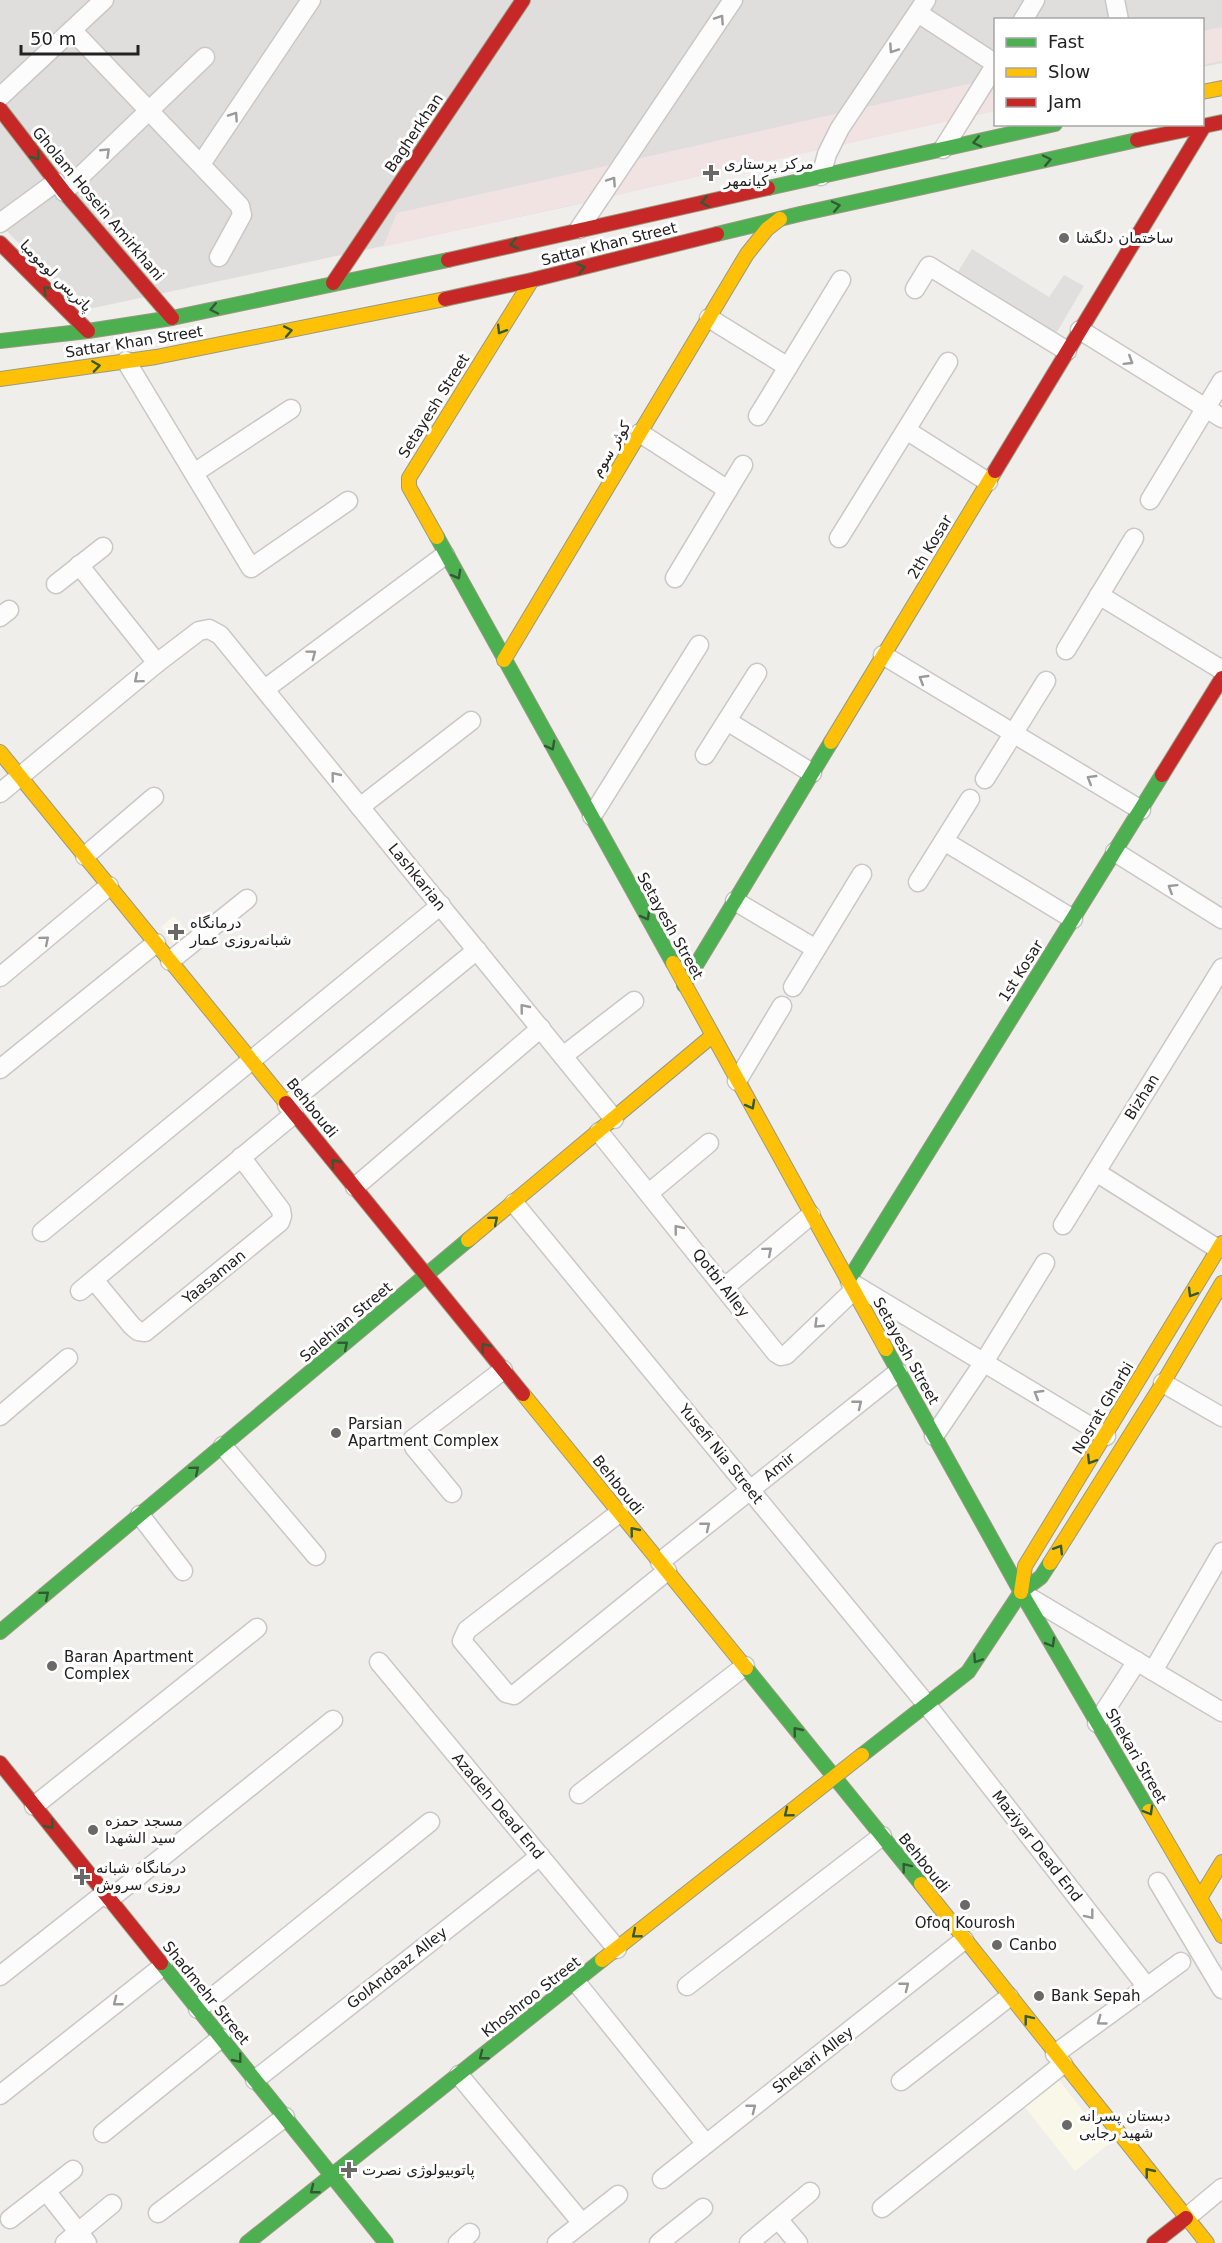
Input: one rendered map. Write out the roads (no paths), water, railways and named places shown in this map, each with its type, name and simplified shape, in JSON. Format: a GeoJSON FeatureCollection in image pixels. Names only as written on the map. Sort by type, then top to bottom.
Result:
{"type":"FeatureCollection","features":[{"type":"Feature","properties":{"kind":"main road","name":"Bagherkhan"},"geometry":{"type":"LineString","coordinates":[[333,284],[523,0]]}},
{"type":"Feature","properties":{"kind":"main road"},"geometry":{"type":"LineString","coordinates":[[1204,92],[1222,88]]}},
{"type":"Feature","properties":{"kind":"main road","name":"Gholam Hosein Amirkhani"},"geometry":{"type":"LineString","coordinates":[[0,109],[60,187],[172,318]]}},
{"type":"Feature","properties":{"kind":"main road","name":"Sattar Khan Street"},"geometry":{"type":"LineString","coordinates":[[0,379],[126,361],[288,331],[532,280],[800,214],[1222,122]]}},
{"type":"Feature","properties":{"kind":"main road","name":"Sattar Khan Street"},"geometry":{"type":"LineString","coordinates":[[0,341],[172,318],[1046,126]]}},
{"type":"Feature","properties":{"kind":"main road","name":"2th Kosar"},"geometry":{"type":"LineString","coordinates":[[684,985],[1204,126]]}},
{"type":"Feature","properties":{"kind":"main road"},"geometry":{"type":"LineString","coordinates":[[790,183],[786,199],[791,207],[800,214]]}},
{"type":"Feature","properties":{"kind":"main road"},"geometry":{"type":"LineString","coordinates":[[726,198],[745,202],[750,208],[749,217],[740,230]]}},
{"type":"Feature","properties":{"kind":"main road","name":"کوثر سوم"},"geometry":{"type":"LineString","coordinates":[[504,660],[747,254],[756,240],[780,219]]}},
{"type":"Feature","properties":{"kind":"main road"},"geometry":{"type":"LineString","coordinates":[[723,233],[744,238],[748,243],[747,254]]}},
{"type":"Feature","properties":{"kind":"main road","name":"پاتریس لومومبا"},"geometry":{"type":"LineString","coordinates":[[0,243],[88,331]]}},
{"type":"Feature","properties":{"kind":"main road","name":"Setayesh Street"},"geometry":{"type":"LineString","coordinates":[[532,280],[409,478],[409,487],[1021,1592]]}},
{"type":"Feature","properties":{"kind":"main road","name":"1st Kosar"},"geometry":{"type":"LineString","coordinates":[[851,1286],[1222,678]]}},
{"type":"Feature","properties":{"kind":"main road","name":"Behboudi"},"geometry":{"type":"LineString","coordinates":[[0,752],[745,1666],[1207,2243]]}},
{"type":"Feature","properties":{"kind":"main road","name":"Salehian Street"},"geometry":{"type":"LineString","coordinates":[[0,1632],[712,1036]]}},
{"type":"Feature","properties":{"kind":"main road","name":"Nosrat Gharbi"},"geometry":{"type":"LineString","coordinates":[[1021,1592],[1025,1566],[1220,1246]]}},
{"type":"Feature","properties":{"kind":"main road","name":"Nosrat Gharbi"},"geometry":{"type":"LineString","coordinates":[[834,1776],[968,1672],[1021,1592],[1041,1577],[1163,1383],[1222,1282]]}},
{"type":"Feature","properties":{"kind":"main road","name":"Shekari Street"},"geometry":{"type":"LineString","coordinates":[[1021,1592],[1222,1936]]}},
{"type":"Feature","properties":{"kind":"main road","name":"Shadmehr Street"},"geometry":{"type":"LineString","coordinates":[[0,1763],[386,2243]]}},
{"type":"Feature","properties":{"kind":"main road","name":"Khoshroo Street"},"geometry":{"type":"LineString","coordinates":[[247,2243],[834,1776]]}},
{"type":"Feature","properties":{"kind":"main road"},"geometry":{"type":"LineString","coordinates":[[1200,1898],[1222,1862]]}},
{"type":"Feature","properties":{"kind":"main road"},"geometry":{"type":"LineString","coordinates":[[1154,2243],[1186,2218]]}},
{"type":"Feature","properties":{"kind":"street"},"geometry":{"type":"LineString","coordinates":[[0,97],[104,0]]}},
{"type":"Feature","properties":{"kind":"street"},"geometry":{"type":"LineString","coordinates":[[201,164],[311,0]]}},
{"type":"Feature","properties":{"kind":"street"},"geometry":{"type":"LineString","coordinates":[[579,229],[733,0]]}},
{"type":"Feature","properties":{"kind":"street"},"geometry":{"type":"LineString","coordinates":[[1024,18],[1035,0]]}},
{"type":"Feature","properties":{"kind":"street"},"geometry":{"type":"LineString","coordinates":[[1115,0],[1119,18]]}},
{"type":"Feature","properties":{"kind":"street"},"geometry":{"type":"LineString","coordinates":[[821,176],[827,154],[840,128],[922,6],[994,62]]}},
{"type":"Feature","properties":{"kind":"street"},"geometry":{"type":"LineString","coordinates":[[72,30],[240,206],[242,215],[219,257]]}},
{"type":"Feature","properties":{"kind":"street"},"geometry":{"type":"LineString","coordinates":[[0,223],[60,187],[149,111],[205,57]]}},
{"type":"Feature","properties":{"kind":"street"},"geometry":{"type":"LineString","coordinates":[[943,149],[994,67]]}},
{"type":"Feature","properties":{"kind":"street"},"geometry":{"type":"LineString","coordinates":[[915,289],[929,266],[1067,351]]}},
{"type":"Feature","properties":{"kind":"street"},"geometry":{"type":"LineString","coordinates":[[758,416],[841,280]]}},
{"type":"Feature","properties":{"kind":"street"},"geometry":{"type":"LineString","coordinates":[[709,318],[788,367]]}},
{"type":"Feature","properties":{"kind":"street"},"geometry":{"type":"LineString","coordinates":[[1080,330],[1222,418]]}},
{"type":"Feature","properties":{"kind":"street"},"geometry":{"type":"LineString","coordinates":[[126,361],[251,568],[348,501]]}},
{"type":"Feature","properties":{"kind":"street"},"geometry":{"type":"LineString","coordinates":[[838,538],[948,362]]}},
{"type":"Feature","properties":{"kind":"street"},"geometry":{"type":"LineString","coordinates":[[1150,500],[1222,381]]}},
{"type":"Feature","properties":{"kind":"street"},"geometry":{"type":"LineString","coordinates":[[194,473],[291,409]]}},
{"type":"Feature","properties":{"kind":"street"},"geometry":{"type":"LineString","coordinates":[[906,430],[988,482]]}},
{"type":"Feature","properties":{"kind":"street"},"geometry":{"type":"LineString","coordinates":[[640,433],[728,490]]}},
{"type":"Feature","properties":{"kind":"street"},"geometry":{"type":"LineString","coordinates":[[675,578],[743,465]]}},
{"type":"Feature","properties":{"kind":"street"},"geometry":{"type":"LineString","coordinates":[[1066,650],[1134,538]]}},
{"type":"Feature","properties":{"kind":"street"},"geometry":{"type":"LineString","coordinates":[[56,584],[103,547]]}},
{"type":"Feature","properties":{"kind":"street"},"geometry":{"type":"LineString","coordinates":[[265,690],[445,555]]}},
{"type":"Feature","properties":{"kind":"street"},"geometry":{"type":"LineString","coordinates":[[0,793],[157,663],[79,566]]}},
{"type":"Feature","properties":{"kind":"street"},"geometry":{"type":"LineString","coordinates":[[1099,595],[1222,670]]}},
{"type":"Feature","properties":{"kind":"street","name":"Lashkarian"},"geometry":{"type":"LineString","coordinates":[[157,663],[204,629],[214,630],[220,635],[614,1119]]}},
{"type":"Feature","properties":{"kind":"street"},"geometry":{"type":"LineString","coordinates":[[592,816],[699,645]]}},
{"type":"Feature","properties":{"kind":"street"},"geometry":{"type":"LineString","coordinates":[[884,655],[1141,810]]}},
{"type":"Feature","properties":{"kind":"street"},"geometry":{"type":"LineString","coordinates":[[705,755],[757,673]]}},
{"type":"Feature","properties":{"kind":"street"},"geometry":{"type":"LineString","coordinates":[[985,779],[1046,681]]}},
{"type":"Feature","properties":{"kind":"street"},"geometry":{"type":"LineString","coordinates":[[360,807],[471,721]]}},
{"type":"Feature","properties":{"kind":"street"},"geometry":{"type":"LineString","coordinates":[[727,721],[812,773]]}},
{"type":"Feature","properties":{"kind":"street"},"geometry":{"type":"LineString","coordinates":[[85,856],[154,797]]}},
{"type":"Feature","properties":{"kind":"street"},"geometry":{"type":"LineString","coordinates":[[918,882],[970,799]]}},
{"type":"Feature","properties":{"kind":"street"},"geometry":{"type":"LineString","coordinates":[[944,841],[1073,919]]}},
{"type":"Feature","properties":{"kind":"street"},"geometry":{"type":"LineString","coordinates":[[1115,852],[1222,919]]}},
{"type":"Feature","properties":{"kind":"street"},"geometry":{"type":"LineString","coordinates":[[794,987],[862,874]]}},
{"type":"Feature","properties":{"kind":"street"},"geometry":{"type":"LineString","coordinates":[[0,977],[110,886]]}},
{"type":"Feature","properties":{"kind":"street"},"geometry":{"type":"LineString","coordinates":[[170,961],[247,899]]}},
{"type":"Feature","properties":{"kind":"street"},"geometry":{"type":"LineString","coordinates":[[735,901],[816,949]]}},
{"type":"Feature","properties":{"kind":"street"},"geometry":{"type":"LineString","coordinates":[[42,1232],[441,905]]}},
{"type":"Feature","properties":{"kind":"street"},"geometry":{"type":"LineString","coordinates":[[0,1069],[156,944]]}},
{"type":"Feature","properties":{"kind":"street"},"geometry":{"type":"LineString","coordinates":[[241,1158],[291,1109],[477,950]]}},
{"type":"Feature","properties":{"kind":"street","name":"Bizhan"},"geometry":{"type":"LineString","coordinates":[[1063,1225],[1222,968]]}},
{"type":"Feature","properties":{"kind":"street"},"geometry":{"type":"LineString","coordinates":[[563,1056],[634,1000]]}},
{"type":"Feature","properties":{"kind":"street"},"geometry":{"type":"LineString","coordinates":[[737,1081],[782,1006]]}},
{"type":"Feature","properties":{"kind":"street"},"geometry":{"type":"LineString","coordinates":[[355,1187],[541,1028]]}},
{"type":"Feature","properties":{"kind":"street","name":"Qotbi Alley"},"geometry":{"type":"LineString","coordinates":[[599,1132],[776,1353],[781,1356],[786,1355],[851,1286]]}},
{"type":"Feature","properties":{"kind":"street"},"geometry":{"type":"LineString","coordinates":[[649,1193],[709,1143]]}},
{"type":"Feature","properties":{"kind":"street","name":"Yaasaman"},"geometry":{"type":"LineString","coordinates":[[241,1158],[281,1210],[280,1222],[145,1332],[138,1331],[87,1285],[241,1158]]}},
{"type":"Feature","properties":{"kind":"street"},"geometry":{"type":"LineString","coordinates":[[1096,1172],[1220,1246]]}},
{"type":"Feature","properties":{"kind":"street","name":"Yusefi Nia Street"},"geometry":{"type":"LineString","coordinates":[[514,1203],[927,1706]]}},
{"type":"Feature","properties":{"kind":"street"},"geometry":{"type":"LineString","coordinates":[[725,1287],[811,1215]]}},
{"type":"Feature","properties":{"kind":"street"},"geometry":{"type":"LineString","coordinates":[[934,1436],[985,1361],[1045,1263]]}},
{"type":"Feature","properties":{"kind":"street"},"geometry":{"type":"LineString","coordinates":[[851,1286],[984,1362],[1106,1436]]}},
{"type":"Feature","properties":{"kind":"street"},"geometry":{"type":"LineString","coordinates":[[0,1416],[68,1358]]}},
{"type":"Feature","properties":{"kind":"street"},"geometry":{"type":"LineString","coordinates":[[452,1493],[414,1447],[413,1439],[503,1370]]}},
{"type":"Feature","properties":{"kind":"street","name":"Amir"},"geometry":{"type":"LineString","coordinates":[[619,1513],[467,1630],[462,1641],[506,1693],[514,1695],[750,1490],[898,1372]]}},
{"type":"Feature","properties":{"kind":"street"},"geometry":{"type":"LineString","coordinates":[[1163,1383],[1222,1417]]}},
{"type":"Feature","properties":{"kind":"street"},"geometry":{"type":"LineString","coordinates":[[223,1446],[316,1556]]}},
{"type":"Feature","properties":{"kind":"street"},"geometry":{"type":"LineString","coordinates":[[140,1515],[183,1571]]}},
{"type":"Feature","properties":{"kind":"street"},"geometry":{"type":"LineString","coordinates":[[1097,1723],[1145,1666],[1222,1552]]}},
{"type":"Feature","properties":{"kind":"street"},"geometry":{"type":"LineString","coordinates":[[1021,1592],[1222,1712]]}},
{"type":"Feature","properties":{"kind":"street"},"geometry":{"type":"LineString","coordinates":[[34,1806],[257,1628]]}},
{"type":"Feature","properties":{"kind":"street","name":"Azadeh Dead End"},"geometry":{"type":"LineString","coordinates":[[379,1662],[617,1949]]}},
{"type":"Feature","properties":{"kind":"street"},"geometry":{"type":"LineString","coordinates":[[579,1794],[745,1666]]}},
{"type":"Feature","properties":{"kind":"street","name":"Maziyar Dead End"},"geometry":{"type":"LineString","coordinates":[[927,1706],[1147,1988]]}},
{"type":"Feature","properties":{"kind":"street"},"geometry":{"type":"LineString","coordinates":[[0,1976],[333,1720]]}},
{"type":"Feature","properties":{"kind":"street"},"geometry":{"type":"LineString","coordinates":[[198,2009],[430,1822]]}},
{"type":"Feature","properties":{"kind":"street"},"geometry":{"type":"LineString","coordinates":[[687,1986],[882,1836]]}},
{"type":"Feature","properties":{"kind":"street","name":"GolAndaaz Alley"},"geometry":{"type":"LineString","coordinates":[[255,2080],[540,1856]]}},
{"type":"Feature","properties":{"kind":"street"},"geometry":{"type":"LineString","coordinates":[[1158,1882],[1222,1989]]}},
{"type":"Feature","properties":{"kind":"street","name":"Shekari Alley"},"geometry":{"type":"LineString","coordinates":[[662,2180],[964,1940]]}},
{"type":"Feature","properties":{"kind":"street"},"geometry":{"type":"LineString","coordinates":[[882,2208],[1059,2059],[1181,1962]]}},
{"type":"Feature","properties":{"kind":"street"},"geometry":{"type":"LineString","coordinates":[[0,2095],[163,1966]]}},
{"type":"Feature","properties":{"kind":"street"},"geometry":{"type":"LineString","coordinates":[[576,1982],[706,2144]]}},
{"type":"Feature","properties":{"kind":"street"},"geometry":{"type":"LineString","coordinates":[[901,2081],[1010,1996]]}},
{"type":"Feature","properties":{"kind":"street"},"geometry":{"type":"LineString","coordinates":[[104,2133],[221,2038]]}},
{"type":"Feature","properties":{"kind":"street"},"geometry":{"type":"LineString","coordinates":[[459,2075],[582,2223]]}},
{"type":"Feature","properties":{"kind":"street"},"geometry":{"type":"LineString","coordinates":[[158,2213],[285,2118]]}},
{"type":"Feature","properties":{"kind":"street"},"geometry":{"type":"LineString","coordinates":[[10,2219],[73,2170]]}},
{"type":"Feature","properties":{"kind":"street"},"geometry":{"type":"LineString","coordinates":[[1186,2218],[1222,2188]]}},
{"type":"Feature","properties":{"kind":"street"},"geometry":{"type":"LineString","coordinates":[[46,2191],[76,2239],[112,2204]]}},
{"type":"Feature","properties":{"kind":"street"},"geometry":{"type":"LineString","coordinates":[[749,2243],[810,2192]]}},
{"type":"Feature","properties":{"kind":"street"},"geometry":{"type":"LineString","coordinates":[[557,2243],[618,2195]]}},
{"type":"Feature","properties":{"kind":"street"},"geometry":{"type":"LineString","coordinates":[[659,2243],[703,2208]]}},
{"type":"Feature","properties":{"kind":"street"},"geometry":{"type":"LineString","coordinates":[[778,2219],[798,2243]]}},
{"type":"Feature","properties":{"kind":"place","name":"مرکز پرستاری کیانمهر"},"geometry":{"type":"Point","coordinates":[711,173]}},
{"type":"Feature","properties":{"kind":"place","name":"ساختمان دلگشا"},"geometry":{"type":"Point","coordinates":[1064,238]}},
{"type":"Feature","properties":{"kind":"place","name":"درمانگاه شبانه‌روزی عمار"},"geometry":{"type":"Point","coordinates":[176,932]}},
{"type":"Feature","properties":{"kind":"place","name":"Parsian Apartment Complex"},"geometry":{"type":"Point","coordinates":[336,1433]}},
{"type":"Feature","properties":{"kind":"place","name":"Baran Apartment Complex"},"geometry":{"type":"Point","coordinates":[52,1666]}},
{"type":"Feature","properties":{"kind":"place","name":"مسجد حمزه سید الشهدا"},"geometry":{"type":"Point","coordinates":[93,1830]}},
{"type":"Feature","properties":{"kind":"place","name":"درمانگاه شبانه روزی سروش"},"geometry":{"type":"Point","coordinates":[82,1877]}},
{"type":"Feature","properties":{"kind":"place","name":"Ofoq Kourosh"},"geometry":{"type":"Point","coordinates":[965,1905]}},
{"type":"Feature","properties":{"kind":"place","name":"Canbo"},"geometry":{"type":"Point","coordinates":[997,1945]}},
{"type":"Feature","properties":{"kind":"place","name":"Bank Sepah"},"geometry":{"type":"Point","coordinates":[1039,1996]}},
{"type":"Feature","properties":{"kind":"place","name":"دبستان پسرانه شهید رجایی"},"geometry":{"type":"Point","coordinates":[1067,2125]}},
{"type":"Feature","properties":{"kind":"place","name":"پاتوبیولوژی نصرت"},"geometry":{"type":"Point","coordinates":[349,2170]}}]}
